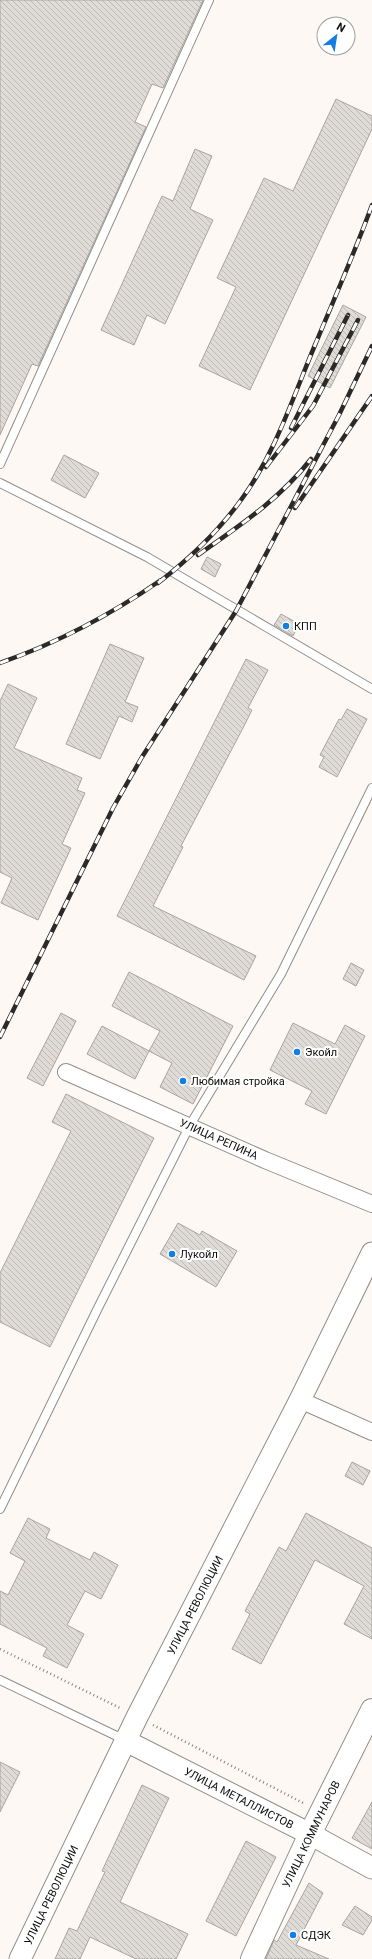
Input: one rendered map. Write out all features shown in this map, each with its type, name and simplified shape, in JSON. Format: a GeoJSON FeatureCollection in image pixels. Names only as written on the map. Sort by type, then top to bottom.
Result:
{"type":"FeatureCollection","features":[{"type":"Feature","properties":{"kind":"main road","name":"УЛИЦА КОММУНАРОВ"},"geometry":{"type":"LineString","coordinates":[[252,1959],[314,1825],[372,1710]]}},
{"type":"Feature","properties":{"kind":"street","name":"УЛИЦА РЕПИНА"},"geometry":{"type":"LineString","coordinates":[[66,1072],[190,1125],[265,1160],[372,1204]]}},
{"type":"Feature","properties":{"kind":"street","name":"УЛИЦА РЕВОЛЮЦИИ"},"geometry":{"type":"LineString","coordinates":[[20,1959],[137,1717],[300,1400],[372,1253]]}},
{"type":"Feature","properties":{"kind":"street"},"geometry":{"type":"LineString","coordinates":[[300,1400],[372,1432]]}},
{"type":"Feature","properties":{"kind":"street","name":"УЛИЦА МЕТАЛЛИСТОВ"},"geometry":{"type":"LineString","coordinates":[[126,1741],[314,1825],[372,1868]]}},
{"type":"Feature","properties":{"kind":"lane"},"geometry":{"type":"LineString","coordinates":[[0,464],[209,0]]}},
{"type":"Feature","properties":{"kind":"lane"},"geometry":{"type":"LineString","coordinates":[[0,483],[147,557],[372,689]]}},
{"type":"Feature","properties":{"kind":"lane"},"geometry":{"type":"LineString","coordinates":[[0,1509],[98,1308],[190,1125],[280,974],[372,788]]}},
{"type":"Feature","properties":{"kind":"lane"},"geometry":{"type":"LineString","coordinates":[[0,1680],[126,1741]]}},
{"type":"Feature","properties":{"kind":"path"},"geometry":{"type":"LineString","coordinates":[[0,1649],[137,1717],[313,1808],[314,1825]]}},
{"type":"Feature","properties":{"kind":"building"},"geometry":{"type":"Polygon","coordinates":[[[0,0],[203,0],[163,88],[152,84],[135,122],[146,127],[38,366],[32,364],[0,435],[0,0]]]}},
{"type":"Feature","properties":{"kind":"building"},"geometry":{"type":"Polygon","coordinates":[[[336,99],[372,116],[372,129],[250,390],[199,366],[236,287],[217,278],[264,178],[293,191],[336,99]]]}},
{"type":"Feature","properties":{"kind":"building"},"geometry":{"type":"Polygon","coordinates":[[[195,149],[212,156],[190,209],[213,220],[165,324],[147,315],[134,345],[101,330],[162,196],[173,201],[195,149]]]}},
{"type":"Feature","properties":{"kind":"building"},"geometry":{"type":"Polygon","coordinates":[[[343,305],[366,317],[330,388],[308,376],[343,305]]]}},
{"type":"Feature","properties":{"kind":"building"},"geometry":{"type":"Polygon","coordinates":[[[64,455],[99,473],[85,498],[51,480],[64,455]]]}},
{"type":"Feature","properties":{"kind":"building"},"geometry":{"type":"Polygon","coordinates":[[[207,557],[221,564],[215,577],[201,569],[207,557]]]}},
{"type":"Feature","properties":{"kind":"building","name":"КПП"},"geometry":{"type":"Polygon","coordinates":[[[281,614],[299,624],[293,636],[274,625],[281,614]]]}},
{"type":"Feature","properties":{"kind":"building"},"geometry":{"type":"Polygon","coordinates":[[[110,644],[144,658],[125,702],[138,707],[132,722],[119,716],[100,759],[66,744],[110,644]]]}},
{"type":"Feature","properties":{"kind":"building"},"geometry":{"type":"Polygon","coordinates":[[[246,659],[268,670],[248,708],[252,710],[181,846],[183,847],[153,906],[256,956],[244,980],[117,916],[246,659]]]}},
{"type":"Feature","properties":{"kind":"building"},"geometry":{"type":"Polygon","coordinates":[[[8,684],[37,698],[14,748],[82,778],[77,790],[85,793],[62,844],[71,848],[38,920],[1,903],[12,878],[0,872],[0,701],[8,684]]]}},
{"type":"Feature","properties":{"kind":"building"},"geometry":{"type":"Polygon","coordinates":[[[347,709],[367,719],[337,777],[319,767],[324,757],[320,755],[339,719],[341,720],[347,709]]]}},
{"type":"Feature","properties":{"kind":"building"},"geometry":{"type":"Polygon","coordinates":[[[351,963],[364,970],[356,986],[343,979],[351,963]]]}},
{"type":"Feature","properties":{"kind":"building"},"geometry":{"type":"Polygon","coordinates":[[[129,972],[233,1026],[193,1104],[160,1087],[172,1063],[149,1051],[160,1031],[112,1006],[129,972]]]}},
{"type":"Feature","properties":{"kind":"building"},"geometry":{"type":"Polygon","coordinates":[[[61,1013],[76,1021],[43,1086],[27,1078],[61,1013]]]}},
{"type":"Feature","properties":{"kind":"building"},"geometry":{"type":"Polygon","coordinates":[[[293,1023],[335,1044],[345,1025],[365,1036],[326,1114],[305,1104],[312,1091],[270,1070],[293,1023]]]}},
{"type":"Feature","properties":{"kind":"building"},"geometry":{"type":"Polygon","coordinates":[[[102,1026],[149,1051],[135,1079],[87,1054],[102,1026]]]}},
{"type":"Feature","properties":{"kind":"building"},"geometry":{"type":"Polygon","coordinates":[[[66,1094],[154,1138],[50,1347],[0,1322],[0,1273],[71,1131],[52,1122],[66,1094]]]}},
{"type":"Feature","properties":{"kind":"building"},"geometry":{"type":"Polygon","coordinates":[[[178,1223],[200,1235],[202,1231],[237,1251],[216,1287],[160,1254],[178,1223]]]}},
{"type":"Feature","properties":{"kind":"building"},"geometry":{"type":"Polygon","coordinates":[[[352,1462],[370,1471],[363,1485],[345,1476],[352,1462]]]}},
{"type":"Feature","properties":{"kind":"building"},"geometry":{"type":"Polygon","coordinates":[[[306,1513],[372,1548],[372,1639],[344,1624],[364,1586],[315,1560],[261,1664],[232,1649],[250,1614],[245,1611],[279,1547],[286,1551],[306,1513]]]}},
{"type":"Feature","properties":{"kind":"building"},"geometry":{"type":"Polygon","coordinates":[[[28,1518],[50,1529],[46,1538],[90,1560],[94,1552],[118,1565],[101,1599],[85,1591],[67,1625],[84,1634],[67,1668],[43,1656],[47,1648],[0,1624],[0,1591],[8,1595],[25,1561],[10,1553],[28,1518]]]}},
{"type":"Feature","properties":{"kind":"building"},"geometry":{"type":"Polygon","coordinates":[[[0,1762],[20,1772],[0,1812],[0,1762]]]}},
{"type":"Feature","properties":{"kind":"building"},"geometry":{"type":"Polygon","coordinates":[[[142,1785],[169,1798],[120,1902],[188,1934],[176,1959],[136,1959],[90,1937],[80,1959],[55,1959],[69,1928],[77,1931],[105,1872],[102,1871],[142,1785]]]}},
{"type":"Feature","properties":{"kind":"building"},"geometry":{"type":"Polygon","coordinates":[[[372,1802],[372,1849],[352,1838],[372,1802]]]}},
{"type":"Feature","properties":{"kind":"building"},"geometry":{"type":"Polygon","coordinates":[[[246,1841],[276,1857],[236,1936],[206,1921],[246,1841]]]}},
{"type":"Feature","properties":{"kind":"building"},"geometry":{"type":"Polygon","coordinates":[[[309,1883],[323,1893],[296,1945],[329,1959],[266,1959],[274,1940],[277,1942],[309,1883]]]}},
{"type":"Feature","properties":{"kind":"building"},"geometry":{"type":"Polygon","coordinates":[[[355,1906],[372,1917],[372,1920],[363,1935],[342,1925],[355,1906]]]}},
{"type":"Feature","properties":{"kind":"railway"},"geometry":{"type":"LineString","coordinates":[[158,583],[192,555],[223,523],[241,500],[264,464],[291,405],[352,258],[372,205]]}},
{"type":"Feature","properties":{"kind":"railway"},"geometry":{"type":"LineString","coordinates":[[291,428],[348,315]]}},
{"type":"Feature","properties":{"kind":"railway"},"geometry":{"type":"LineString","coordinates":[[266,467],[313,406],[358,320]]}},
{"type":"Feature","properties":{"kind":"railway"},"geometry":{"type":"LineString","coordinates":[[0,1037],[113,808],[142,757],[236,611],[339,415],[372,346]]}},
{"type":"Feature","properties":{"kind":"railway"},"geometry":{"type":"LineString","coordinates":[[295,508],[372,396]]}},
{"type":"Feature","properties":{"kind":"railway"},"geometry":{"type":"LineString","coordinates":[[198,555],[258,511],[286,487],[311,459]]}},
{"type":"Feature","properties":{"kind":"railway"},"geometry":{"type":"LineString","coordinates":[[0,663],[84,627],[161,580]]}},
{"type":"Feature","properties":{"kind":"place","name":"КПП"},"geometry":{"type":"Point","coordinates":[286,626]}},
{"type":"Feature","properties":{"kind":"place","name":"Экойл"},"geometry":{"type":"Point","coordinates":[297,1052]}},
{"type":"Feature","properties":{"kind":"place","name":"Любимая стройка"},"geometry":{"type":"Point","coordinates":[183,1081]}},
{"type":"Feature","properties":{"kind":"place","name":"Лукойл"},"geometry":{"type":"Point","coordinates":[172,1254]}},
{"type":"Feature","properties":{"kind":"place","name":"СДЭК"},"geometry":{"type":"Point","coordinates":[293,1935]}}]}
